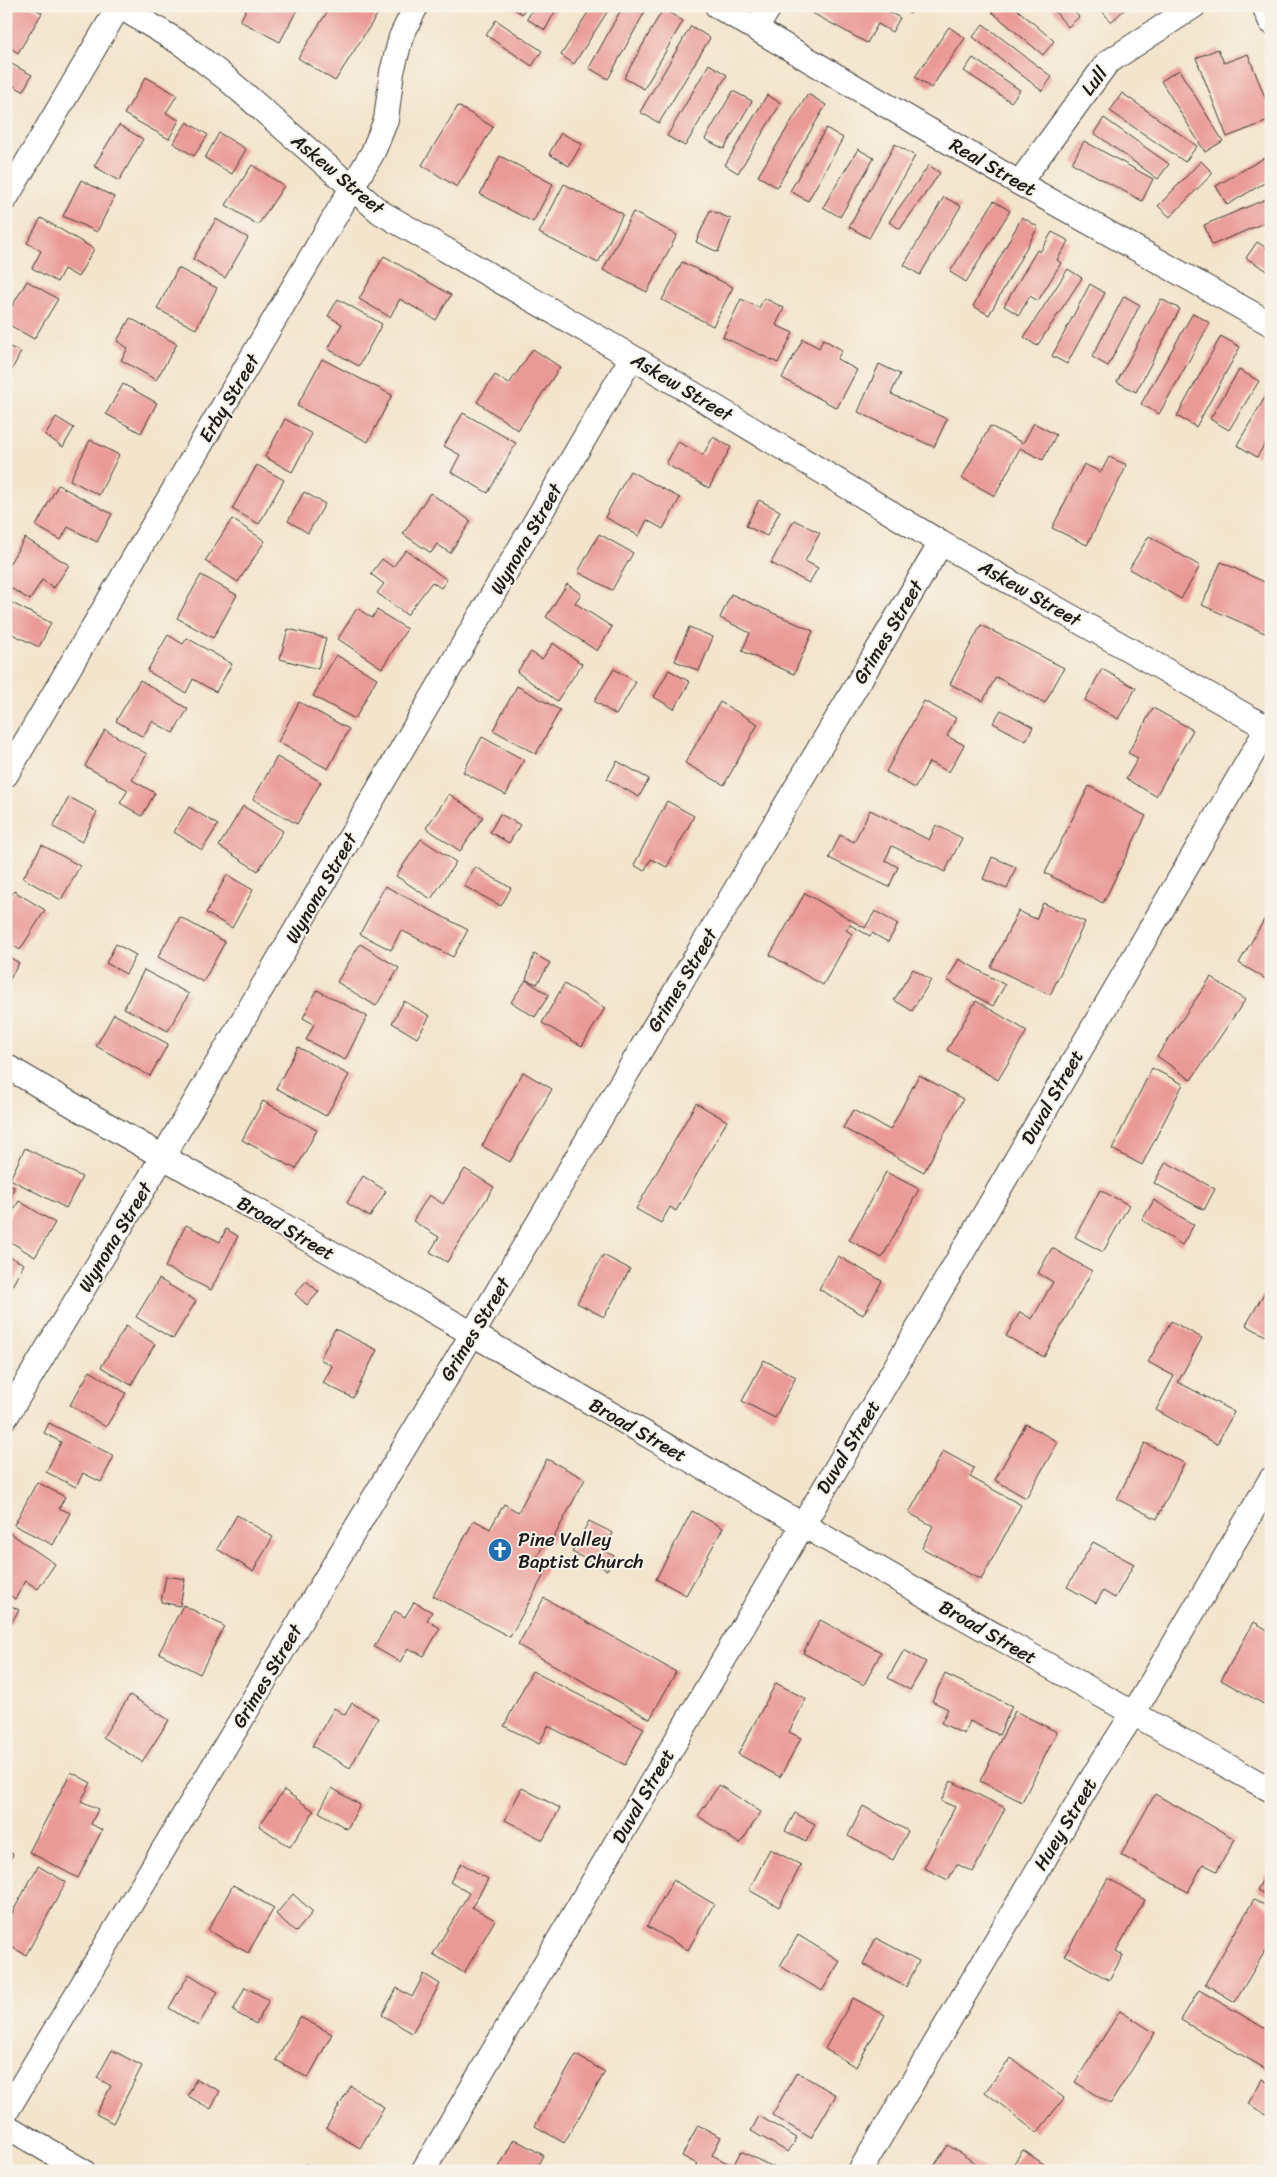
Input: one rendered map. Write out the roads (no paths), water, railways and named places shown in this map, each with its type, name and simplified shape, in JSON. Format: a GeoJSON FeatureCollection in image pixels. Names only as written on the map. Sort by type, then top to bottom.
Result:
{"type":"FeatureCollection","features":[{"type":"Feature","properties":{"kind":"street","name":"Askew Street"},"geometry":{"type":"LineString","coordinates":[[119,6],[182,44],[227,79],[380,212],[632,357],[941,543],[1270,726]]}},
{"type":"Feature","properties":{"kind":"street"},"geometry":{"type":"LineString","coordinates":[[6,198],[119,6]]}},
{"type":"Feature","properties":{"kind":"street","name":"Erby Street"},"geometry":{"type":"LineString","coordinates":[[6,775],[373,152],[386,120],[392,72],[401,37],[416,6]]}},
{"type":"Feature","properties":{"kind":"street","name":"Real Street"},"geometry":{"type":"LineString","coordinates":[[717,6],[1019,183],[1271,324]]}},
{"type":"Feature","properties":{"kind":"street"},"geometry":{"type":"LineString","coordinates":[[756,29],[770,6]]}},
{"type":"Feature","properties":{"kind":"street","name":"Lull"},"geometry":{"type":"LineString","coordinates":[[1019,183],[1107,63],[1194,6]]}},
{"type":"Feature","properties":{"kind":"street"},"geometry":{"type":"LineString","coordinates":[[1264,6],[1271,22]]}},
{"type":"Feature","properties":{"kind":"street","name":"Wynona Street"},"geometry":{"type":"LineString","coordinates":[[6,1417],[162,1158],[632,357]]}},
{"type":"Feature","properties":{"kind":"street","name":"Grimes Street"},"geometry":{"type":"LineString","coordinates":[[6,2112],[473,1333],[941,543]]}},
{"type":"Feature","properties":{"kind":"street","name":"Duval Street"},"geometry":{"type":"LineString","coordinates":[[423,2171],[1270,726]]}},
{"type":"Feature","properties":{"kind":"street","name":"Broad Street"},"geometry":{"type":"LineString","coordinates":[[6,1066],[162,1158],[473,1333],[802,1526],[1271,1790]]}},
{"type":"Feature","properties":{"kind":"street","name":"Huey Street"},"geometry":{"type":"LineString","coordinates":[[860,2171],[1271,1479]]}},
{"type":"Feature","properties":{"kind":"street"},"geometry":{"type":"LineString","coordinates":[[6,2126],[83,2171]]}},
{"type":"Feature","properties":{"kind":"place","name":"Pine Valley Baptist Church"},"geometry":{"type":"Point","coordinates":[500,1550]}}]}
